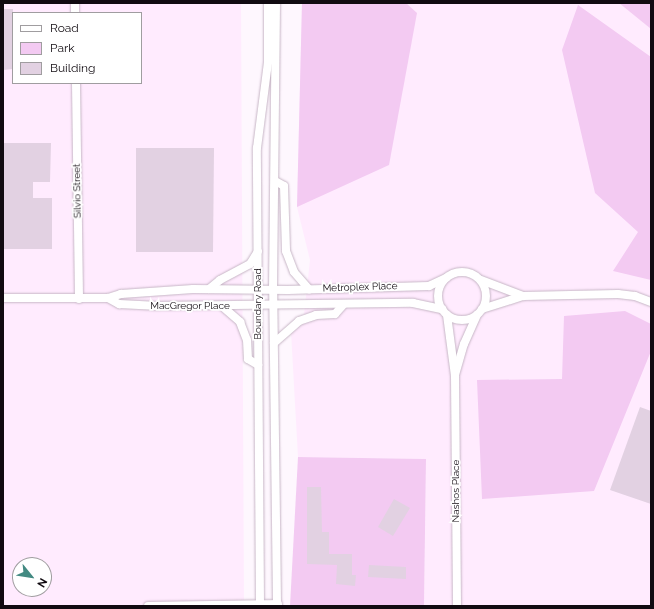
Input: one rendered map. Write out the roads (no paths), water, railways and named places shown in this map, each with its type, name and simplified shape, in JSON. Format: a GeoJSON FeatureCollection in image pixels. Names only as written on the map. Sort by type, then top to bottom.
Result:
{"type":"FeatureCollection","features":[{"type":"Feature","properties":{"kind":"street","name":"Boundary Road"},"geometry":{"type":"LineString","coordinates":[[260,605],[257,148],[268,62],[268,3]]}},
{"type":"Feature","properties":{"kind":"street","name":"Boundary Road"},"geometry":{"type":"LineString","coordinates":[[276,3],[273,289],[277,605]]}},
{"type":"Feature","properties":{"kind":"street","name":"Silvio Street"},"geometry":{"type":"LineString","coordinates":[[76,84],[79,299]]}},
{"type":"Feature","properties":{"kind":"street"},"geometry":{"type":"LineString","coordinates":[[274,181],[284,186],[286,251],[294,272],[310,289]]}},
{"type":"Feature","properties":{"kind":"street"},"geometry":{"type":"LineString","coordinates":[[209,289],[220,280],[250,264],[258,251]]}},
{"type":"Feature","properties":{"kind":"street"},"geometry":{"type":"LineString","coordinates":[[523,296],[481,280],[468,272],[461,271],[446,278],[438,293],[444,312],[462,320],[479,312],[523,296],[618,294],[635,296],[651,302]]}},
{"type":"Feature","properties":{"kind":"street","name":"Metroplex Place"},"geometry":{"type":"LineString","coordinates":[[273,289],[430,286],[446,278]]}},
{"type":"Feature","properties":{"kind":"street"},"geometry":{"type":"LineString","coordinates":[[479,312],[486,295],[481,280]]}},
{"type":"Feature","properties":{"kind":"street","name":"MacGregor Place"},"geometry":{"type":"LineString","coordinates":[[3,298],[13,300],[79,299],[108,298],[121,294],[209,289],[273,289]]}},
{"type":"Feature","properties":{"kind":"street","name":"MacGregor Place"},"geometry":{"type":"LineString","coordinates":[[108,298],[119,304],[223,306],[274,305]]}},
{"type":"Feature","properties":{"kind":"street","name":"MacGregor Place"},"geometry":{"type":"LineString","coordinates":[[3,305],[13,300]]}},
{"type":"Feature","properties":{"kind":"street","name":"Metroplex Place"},"geometry":{"type":"LineString","coordinates":[[274,305],[413,303],[444,312]]}},
{"type":"Feature","properties":{"kind":"street"},"geometry":{"type":"LineString","coordinates":[[274,343],[299,321],[316,315],[335,314],[344,304]]}},
{"type":"Feature","properties":{"kind":"street"},"geometry":{"type":"LineString","coordinates":[[223,306],[240,322],[247,340],[248,359],[258,365]]}},
{"type":"Feature","properties":{"kind":"street","name":"Nashos Place"},"geometry":{"type":"LineString","coordinates":[[444,312],[455,376],[457,606]]}},
{"type":"Feature","properties":{"kind":"street","name":"Nashos Place"},"geometry":{"type":"LineString","coordinates":[[455,376],[464,344],[479,312]]}},
{"type":"Feature","properties":{"kind":"street"},"geometry":{"type":"LineString","coordinates":[[148,606],[277,605]]}}]}
